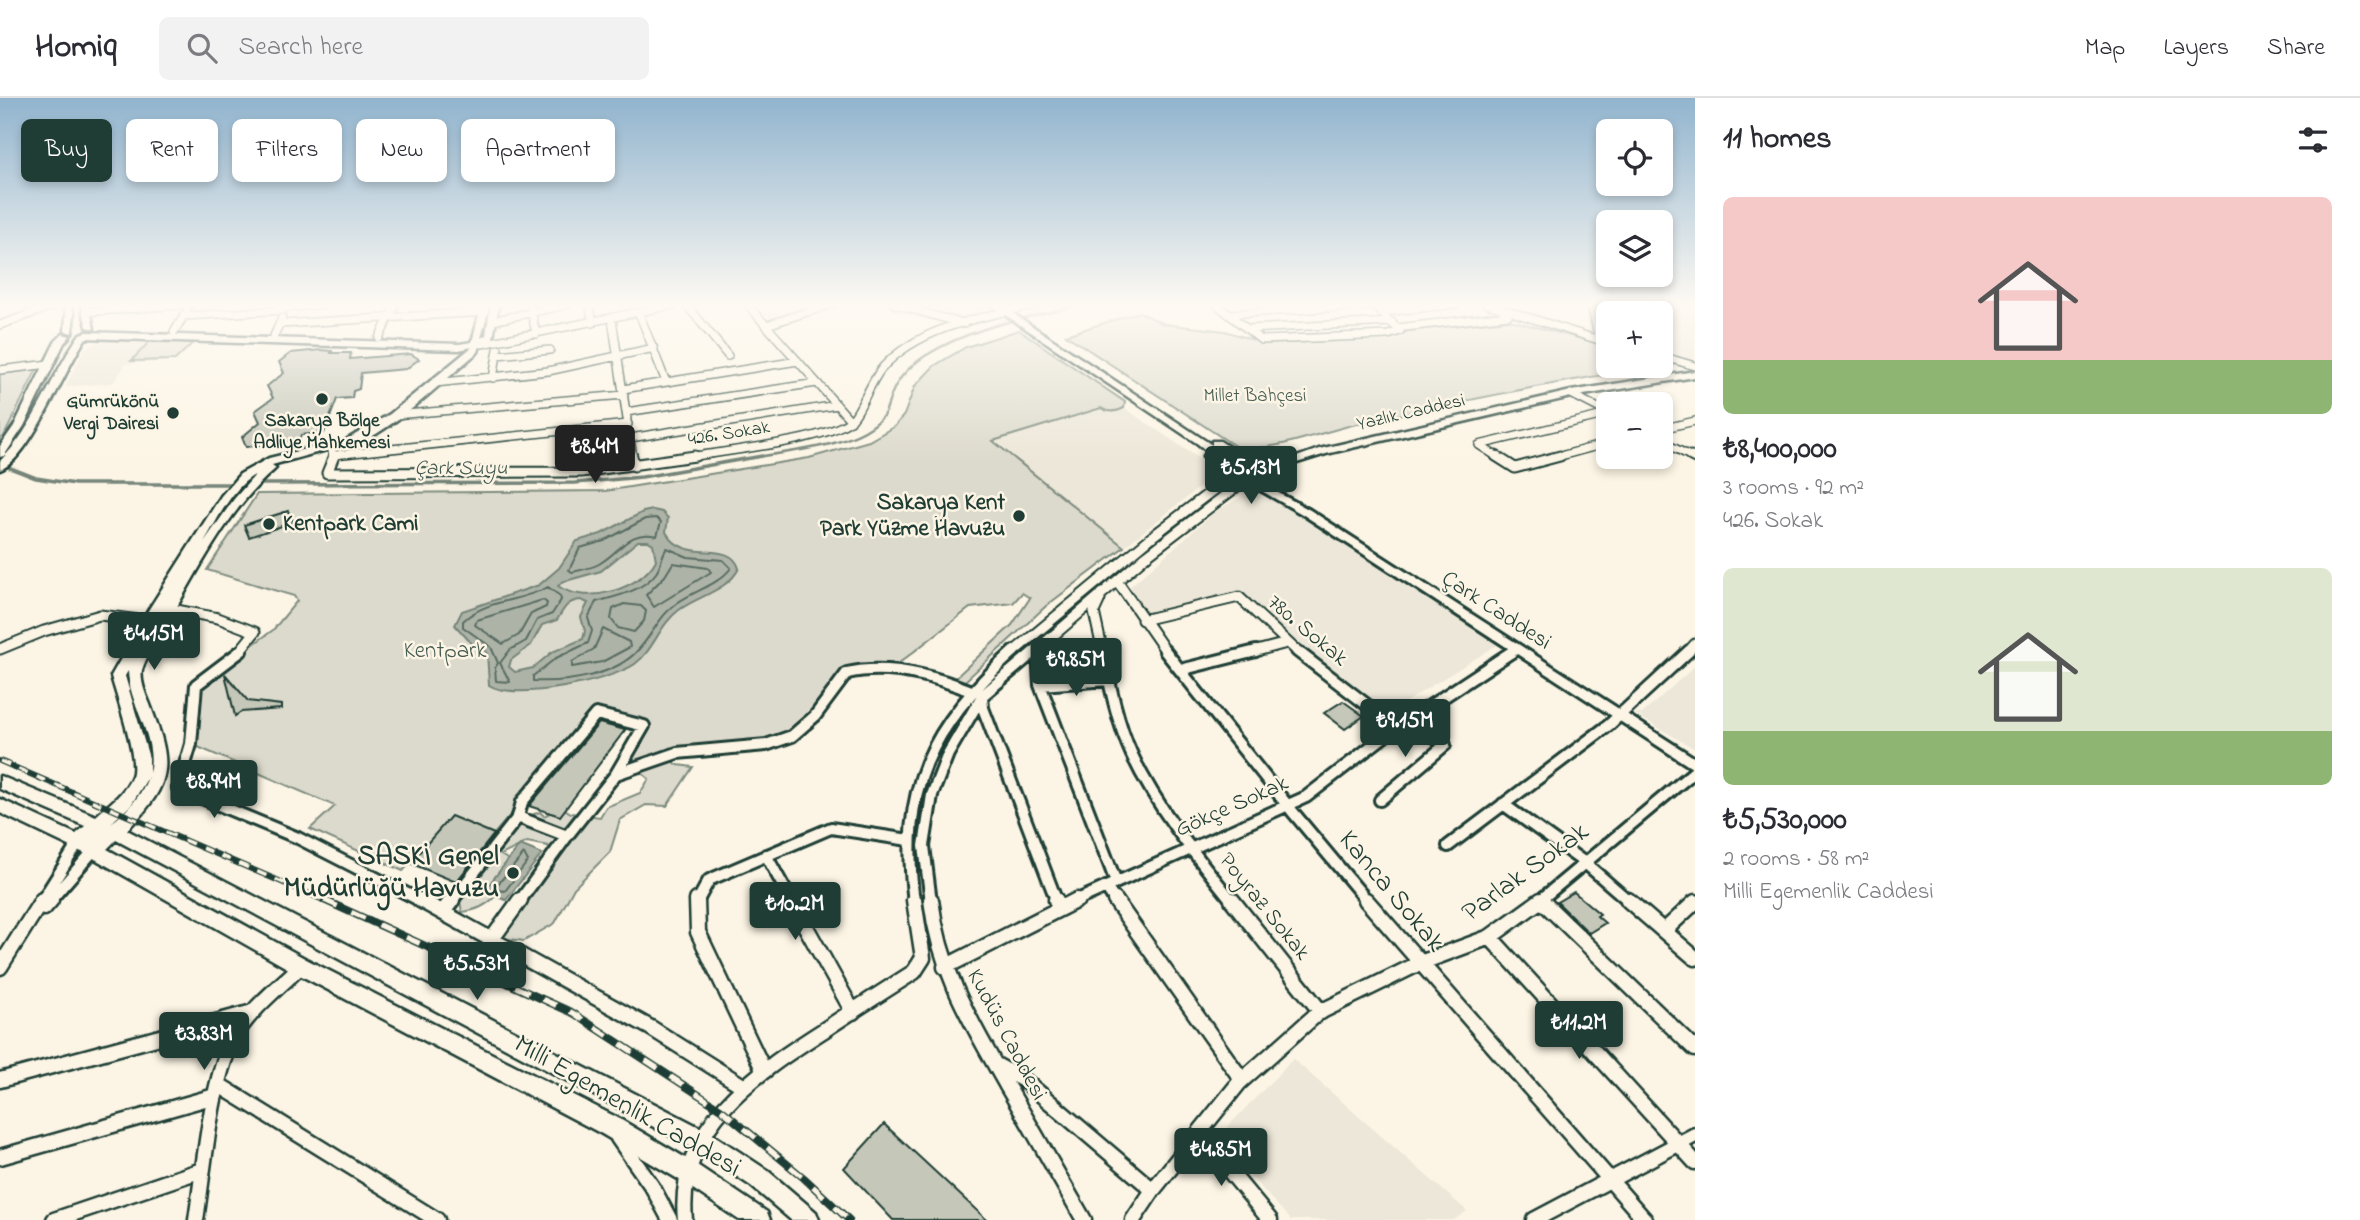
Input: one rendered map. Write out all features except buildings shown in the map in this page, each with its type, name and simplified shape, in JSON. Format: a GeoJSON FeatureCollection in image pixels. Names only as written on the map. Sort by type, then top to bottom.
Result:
{"type":"FeatureCollection","features":[{"type":"Feature","properties":{"kind":"main road"},"geometry":{"type":"LineString","coordinates":[[0,467],[54,356]]}},
{"type":"Feature","properties":{"kind":"main road"},"geometry":{"type":"LineString","coordinates":[[8,450],[30,433],[70,356]]}},
{"type":"Feature","properties":{"kind":"main road"},"geometry":{"type":"LineString","coordinates":[[86,846],[149,794],[159,772],[159,748],[135,671],[155,622],[171,609],[235,497],[244,476],[273,460],[333,449],[460,356]]}},
{"type":"Feature","properties":{"kind":"main road"},"geometry":{"type":"LineString","coordinates":[[105,828],[141,775],[141,758],[118,676],[235,497],[261,473],[288,461],[356,442],[395,415],[464,356]]}},
{"type":"Feature","properties":{"kind":"main road"},"geometry":{"type":"LineString","coordinates":[[1071,356],[1202,442],[1246,477]]}},
{"type":"Feature","properties":{"kind":"main road","name":"Yazlık Caddesi"},"geometry":{"type":"LineString","coordinates":[[1246,477],[1323,451],[1693,369]]}},
{"type":"Feature","properties":{"kind":"main road"},"geometry":{"type":"LineString","coordinates":[[1116,386],[1154,404],[1261,473]]}},
{"type":"Feature","properties":{"kind":"main road"},"geometry":{"type":"LineString","coordinates":[[1116,386],[1132,404],[1214,461],[1226,477],[1225,481],[1246,477]]}},
{"type":"Feature","properties":{"kind":"main road"},"geometry":{"type":"LineString","coordinates":[[1236,487],[1246,477]]}},
{"type":"Feature","properties":{"kind":"main road","name":"Milli Egemenlik Caddesi"},"geometry":{"type":"LineString","coordinates":[[0,782],[105,828],[703,1142],[759,1178],[808,1220]]}},
{"type":"Feature","properties":{"kind":"main road","name":"Milli Egemenlik Caddesi"},"geometry":{"type":"LineString","coordinates":[[0,806],[86,846],[301,966],[610,1126],[686,1171],[759,1220]]}},
{"type":"Feature","properties":{"kind":"street"},"geometry":{"type":"LineString","coordinates":[[493,378],[497,356]]}},
{"type":"Feature","properties":{"kind":"street"},"geometry":{"type":"LineString","coordinates":[[435,383],[548,371],[607,356]]}},
{"type":"Feature","properties":{"kind":"street"},"geometry":{"type":"LineString","coordinates":[[617,356],[634,466]]}},
{"type":"Feature","properties":{"kind":"street"},"geometry":{"type":"LineString","coordinates":[[657,356],[666,382]]}},
{"type":"Feature","properties":{"kind":"street"},"geometry":{"type":"LineString","coordinates":[[793,356],[851,421],[876,375],[895,356]]}},
{"type":"Feature","properties":{"kind":"street"},"geometry":{"type":"LineString","coordinates":[[395,415],[623,392],[666,382],[797,361]]}},
{"type":"Feature","properties":{"kind":"street"},"geometry":{"type":"LineString","coordinates":[[1673,362],[1693,369]]}},
{"type":"Feature","properties":{"kind":"street"},"geometry":{"type":"LineString","coordinates":[[0,370],[49,364]]}},
{"type":"Feature","properties":{"kind":"street"},"geometry":{"type":"LineString","coordinates":[[626,412],[817,383]]}},
{"type":"Feature","properties":{"kind":"street"},"geometry":{"type":"LineString","coordinates":[[1571,394],[1596,408]]}},
{"type":"Feature","properties":{"kind":"street"},"geometry":{"type":"LineString","coordinates":[[630,438],[837,405]]}},
{"type":"Feature","properties":{"kind":"street"},"geometry":{"type":"LineString","coordinates":[[1596,417],[1479,445],[1515,468],[1596,446]]}},
{"type":"Feature","properties":{"kind":"street","name":"426. Sokak"},"geometry":{"type":"LineString","coordinates":[[333,449],[327,473],[580,472],[634,466],[814,436],[851,421]]}},
{"type":"Feature","properties":{"kind":"street"},"geometry":{"type":"LineString","coordinates":[[1673,426],[1695,421]]}},
{"type":"Feature","properties":{"kind":"street"},"geometry":{"type":"LineString","coordinates":[[333,449],[628,424]]}},
{"type":"Feature","properties":{"kind":"street"},"geometry":{"type":"LineString","coordinates":[[1673,447],[1695,458]]}},
{"type":"Feature","properties":{"kind":"street"},"geometry":{"type":"LineString","coordinates":[[1246,477],[1272,495]]}},
{"type":"Feature","properties":{"kind":"street","name":"Kudüs Caddesi"},"geometry":{"type":"LineString","coordinates":[[853,1012],[914,972],[923,958],[910,886],[909,839],[923,769],[942,733],[998,665],[1103,577],[1225,481]]}},
{"type":"Feature","properties":{"kind":"street"},"geometry":{"type":"LineString","coordinates":[[1236,487],[1272,495]]}},
{"type":"Feature","properties":{"kind":"street","name":"Kudüs Caddesi"},"geometry":{"type":"LineString","coordinates":[[1084,1220],[972,1024],[945,967],[935,931],[924,846],[932,795],[976,694],[1236,487]]}},
{"type":"Feature","properties":{"kind":"street","name":"Çark Caddesi"},"geometry":{"type":"LineString","coordinates":[[1272,495],[1306,512],[1695,765]]}},
{"type":"Feature","properties":{"kind":"street","name":"Kanca Sokak"},"geometry":{"type":"LineString","coordinates":[[1116,581],[1142,620],[1287,806],[1645,1220]]}},
{"type":"Feature","properties":{"kind":"street","name":"Poyraz Sokak"},"geometry":{"type":"LineString","coordinates":[[1102,595],[1094,612],[1109,680],[1131,753],[1144,778],[1190,848],[1321,1012]]}},
{"type":"Feature","properties":{"kind":"street","name":"780. Sokak"},"geometry":{"type":"LineString","coordinates":[[1142,620],[1239,597],[1287,643],[1397,728]]}},
{"type":"Feature","properties":{"kind":"street"},"geometry":{"type":"LineString","coordinates":[[171,609],[218,618],[255,632],[243,649],[196,685],[193,733],[178,788],[298,838],[443,912],[651,1028],[743,1086]]}},
{"type":"Feature","properties":{"kind":"street"},"geometry":{"type":"LineString","coordinates":[[0,649],[44,631],[100,615],[155,622]]}},
{"type":"Feature","properties":{"kind":"street"},"geometry":{"type":"LineString","coordinates":[[1180,670],[1287,643]]}},
{"type":"Feature","properties":{"kind":"street"},"geometry":{"type":"LineString","coordinates":[[1038,647],[1040,685],[1111,885],[1242,1080]]}},
{"type":"Feature","properties":{"kind":"street","name":"Gökçe Sokak"},"geometry":{"type":"LineString","coordinates":[[945,967],[1059,908],[1306,797],[1397,728],[1516,649]]}},
{"type":"Feature","properties":{"kind":"street"},"geometry":{"type":"LineString","coordinates":[[1448,846],[1659,684],[1693,650]]}},
{"type":"Feature","properties":{"kind":"street"},"geometry":{"type":"LineString","coordinates":[[616,774],[652,758],[687,751],[758,747],[781,741],[803,728],[847,673],[914,672],[944,679],[976,694],[990,721],[1059,908]]}},
{"type":"Feature","properties":{"kind":"street"},"geometry":{"type":"LineString","coordinates":[[1040,685],[1109,680]]}},
{"type":"Feature","properties":{"kind":"street"},"geometry":{"type":"LineString","coordinates":[[443,912],[517,817],[522,802],[596,714],[643,726],[616,774],[492,939]]}},
{"type":"Feature","properties":{"kind":"street"},"geometry":{"type":"LineString","coordinates":[[1380,800],[1446,745],[1412,718]]}},
{"type":"Feature","properties":{"kind":"street","name":"Parlak Sokak"},"geometry":{"type":"LineString","coordinates":[[1133,1220],[1153,1190],[1242,1080],[1321,1012],[1420,963],[1490,937],[1541,900],[1695,771]]}},
{"type":"Feature","properties":{"kind":"street"},"geometry":{"type":"LineString","coordinates":[[1503,804],[1586,863],[1695,958]]}},
{"type":"Feature","properties":{"kind":"street"},"geometry":{"type":"LineString","coordinates":[[517,817],[567,836]]}},
{"type":"Feature","properties":{"kind":"street"},"geometry":{"type":"LineString","coordinates":[[762,1069],[698,932],[697,898],[709,880],[831,828],[909,839]]}},
{"type":"Feature","properties":{"kind":"street"},"geometry":{"type":"LineString","coordinates":[[0,967],[86,846]]}},
{"type":"Feature","properties":{"kind":"street"},"geometry":{"type":"LineString","coordinates":[[685,1220],[681,1202],[686,1171],[722,1111],[762,1069],[853,1012],[766,855]]}},
{"type":"Feature","properties":{"kind":"street"},"geometry":{"type":"LineString","coordinates":[[1541,900],[1695,1049]]}},
{"type":"Feature","properties":{"kind":"street"},"geometry":{"type":"LineString","coordinates":[[1665,930],[1695,902]]}},
{"type":"Feature","properties":{"kind":"street"},"geometry":{"type":"LineString","coordinates":[[1490,937],[1695,1162]]}},
{"type":"Feature","properties":{"kind":"street"},"geometry":{"type":"LineString","coordinates":[[196,1220],[202,1170],[217,1091],[232,1040],[254,1012],[301,966]]}},
{"type":"Feature","properties":{"kind":"street"},"geometry":{"type":"LineString","coordinates":[[1,1082],[254,1012]]}},
{"type":"Feature","properties":{"kind":"street"},"geometry":{"type":"LineString","coordinates":[[996,1065],[1025,1081],[1153,1190]]}},
{"type":"Feature","properties":{"kind":"street"},"geometry":{"type":"LineString","coordinates":[[0,1157],[217,1091],[437,1220]]}},
{"type":"Feature","properties":{"kind":"street"},"geometry":{"type":"LineString","coordinates":[[610,1126],[653,1188],[670,1220]]}},
{"type":"Feature","properties":{"kind":"street"},"geometry":{"type":"LineString","coordinates":[[1199,1134],[1270,1220]]}},
{"type":"Feature","properties":{"kind":"street"},"geometry":{"type":"LineString","coordinates":[[1535,1220],[1677,1142],[1695,1135]]}},
{"type":"Feature","properties":{"kind":"street"},"geometry":{"type":"LineString","coordinates":[[54,1220],[202,1170]]}},
{"type":"Feature","properties":{"kind":"shaded area"},"geometry":{"type":"Polygon","coordinates":[[[81,356],[178,356],[172,361],[126,364],[113,383],[65,387],[81,356]]]}},
{"type":"Feature","properties":{"kind":"shaded area"},"geometry":{"type":"Polygon","coordinates":[[[1674,356],[1695,356],[1695,359],[1689,360],[1674,356]]]}},
{"type":"Feature","properties":{"kind":"shaded area"},"geometry":{"type":"Polygon","coordinates":[[[1117,403],[1219,472],[1124,547],[992,441],[1117,403]]]}},
{"type":"Feature","properties":{"kind":"shaded area"},"geometry":{"type":"Polygon","coordinates":[[[1255,495],[1270,499],[1301,517],[1497,645],[1388,713],[1299,646],[1241,593],[1150,616],[1126,590],[1216,511],[1243,496],[1255,495]]]}},
{"type":"Feature","properties":{"kind":"shaded area"},"geometry":{"type":"Polygon","coordinates":[[[1695,666],[1695,749],[1633,713],[1642,714],[1695,666]]]}},
{"type":"Feature","properties":{"kind":"shaded area"},"geometry":{"type":"Polygon","coordinates":[[[1293,1059],[1467,1211],[1454,1220],[1291,1220],[1216,1139],[1293,1059]]]}},
{"type":"Feature","properties":{"kind":"green space"},"geometry":{"type":"Polygon","coordinates":[[[135,356],[179,356],[175,360],[131,361],[135,356]]]}},
{"type":"Feature","properties":{"kind":"green space","name":"Kentpark"},"geometry":{"type":"Polygon","coordinates":[[[950,356],[1058,356],[1125,402],[1124,408],[1118,410],[1106,411],[1101,408],[993,441],[1124,547],[1046,606],[963,683],[953,680],[1012,625],[1030,598],[1022,593],[1013,603],[970,608],[894,667],[847,673],[803,728],[781,741],[667,758],[678,765],[693,767],[667,806],[646,805],[620,820],[610,852],[574,888],[555,923],[524,941],[501,938],[554,860],[548,846],[527,842],[501,855],[507,859],[501,888],[482,907],[462,912],[460,901],[479,878],[460,883],[465,871],[491,838],[527,817],[540,812],[544,816],[561,807],[571,813],[600,817],[606,807],[640,793],[649,779],[637,769],[616,774],[643,727],[596,714],[494,834],[451,817],[403,871],[310,829],[335,806],[191,744],[196,686],[273,630],[297,601],[294,596],[207,570],[257,494],[605,491],[809,458],[869,441],[895,426],[904,415],[915,386],[934,366],[950,356]]]}},
{"type":"Feature","properties":{"kind":"green space","name":"Millet Bahçesi"},"geometry":{"type":"Polygon","coordinates":[[[1099,356],[1596,356],[1596,376],[1470,400],[1357,424],[1282,444],[1238,448],[1099,356]]]}},
{"type":"Feature","properties":{"kind":"green space"},"geometry":{"type":"Polygon","coordinates":[[[38,367],[0,444],[0,371],[38,367]]]}},
{"type":"Feature","properties":{"kind":"water"},"geometry":{"type":"Polygon","coordinates":[[[643,512],[662,512],[668,518],[666,532],[674,542],[684,548],[717,552],[734,559],[739,568],[734,576],[721,587],[679,610],[666,623],[642,658],[623,670],[585,683],[540,690],[501,690],[489,685],[487,652],[472,644],[455,625],[462,611],[539,585],[559,568],[577,541],[601,534],[643,512]],[[638,541],[601,571],[562,582],[558,586],[570,592],[597,594],[626,586],[649,570],[656,560],[653,544],[638,541]],[[581,600],[569,604],[557,620],[542,625],[531,645],[511,660],[509,667],[515,672],[533,668],[552,652],[583,639],[585,631],[581,617],[588,603],[581,600]]]}},
{"type":"Feature","properties":{"kind":"water","name":"SASKİ Genel Müdürlüğü Havuzu"},"geometry":{"type":"Polygon","coordinates":[[[520,845],[542,854],[506,900],[483,892],[520,845]]]}},
{"type":"Feature","properties":{"kind":"waterway","name":"Çark Suyu"},"geometry":{"type":"LineString","coordinates":[[752,458],[822,446],[857,435],[883,416],[899,381],[925,356]]}},
{"type":"Feature","properties":{"kind":"waterway","name":"Çark Suyu"},"geometry":{"type":"LineString","coordinates":[[258,484],[575,483],[642,477],[762,456]]}},
{"type":"Feature","properties":{"kind":"waterway","name":"Çark Suyu"},"geometry":{"type":"LineString","coordinates":[[0,464],[36,478],[75,484],[233,484]]}},
{"type":"Feature","properties":{"kind":"railway"},"geometry":{"type":"LineString","coordinates":[[0,761],[328,902]]}},
{"type":"Feature","properties":{"kind":"railway"},"geometry":{"type":"LineString","coordinates":[[324,900],[573,1013],[722,1110],[804,1178],[849,1220]]}},
{"type":"Feature","properties":{"kind":"place","name":"Sakarya Bölge Adliye Mahkemesi"},"geometry":{"type":"Point","coordinates":[322,399]}},
{"type":"Feature","properties":{"kind":"place","name":"Gümrükönü Vergi Dairesi"},"geometry":{"type":"Point","coordinates":[173,413]}},
{"type":"Feature","properties":{"kind":"place","name":"Sakarya Kent Park Yüzme Havuzu"},"geometry":{"type":"Point","coordinates":[1019,516]}},
{"type":"Feature","properties":{"kind":"place","name":"Kentpark Cami"},"geometry":{"type":"Point","coordinates":[269,524]}},
{"type":"Feature","properties":{"kind":"place","name":"SASKİ Genel Müdürlüğü Havuzu"},"geometry":{"type":"Point","coordinates":[513,873]}}]}
